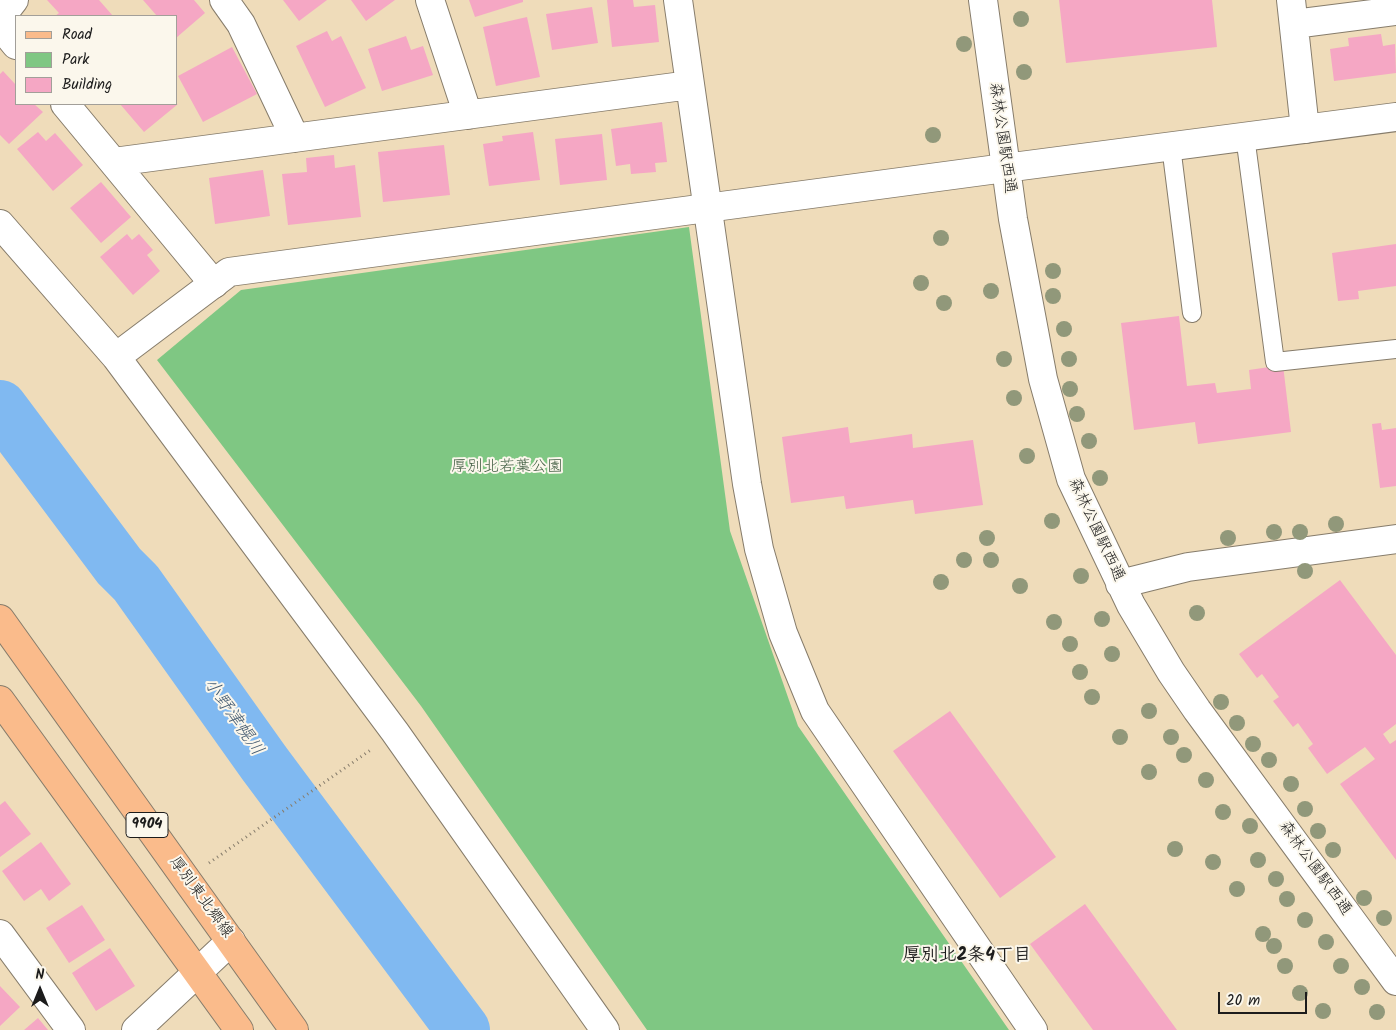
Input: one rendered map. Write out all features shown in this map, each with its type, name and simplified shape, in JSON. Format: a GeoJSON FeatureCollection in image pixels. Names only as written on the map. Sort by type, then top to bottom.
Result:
{"type":"FeatureCollection","features":[{"type":"Feature","properties":{"kind":"main road","name":"厚別東北郷線"},"geometry":{"type":"LineString","coordinates":[[0,619],[294,1030]]}},
{"type":"Feature","properties":{"kind":"main road","name":"9904"},"geometry":{"type":"LineString","coordinates":[[0,700],[238,1030]]}},
{"type":"Feature","properties":{"kind":"street"},"geometry":{"type":"LineString","coordinates":[[0,18],[14,0]]}},
{"type":"Feature","properties":{"kind":"street"},"geometry":{"type":"LineString","coordinates":[[224,0],[241,24],[295,138]]}},
{"type":"Feature","properties":{"kind":"street"},"geometry":{"type":"LineString","coordinates":[[430,0],[468,115]]}},
{"type":"Feature","properties":{"kind":"street"},"geometry":{"type":"LineString","coordinates":[[678,0],[747,484],[759,549],[783,633],[815,712],[1033,1030]]}},
{"type":"Feature","properties":{"kind":"street","name":"森林公園駅西通"},"geometry":{"type":"LineString","coordinates":[[983,0],[1013,219],[1043,379],[1071,479],[1120,584],[1147,634],[1171,672],[1396,981]]}},
{"type":"Feature","properties":{"kind":"street"},"geometry":{"type":"LineString","coordinates":[[1305,129],[1292,12],[1396,10]]}},
{"type":"Feature","properties":{"kind":"street"},"geometry":{"type":"LineString","coordinates":[[0,26],[15,44]]}},
{"type":"Feature","properties":{"kind":"street"},"geometry":{"type":"LineString","coordinates":[[114,162],[690,85]]}},
{"type":"Feature","properties":{"kind":"street"},"geometry":{"type":"LineString","coordinates":[[66,105],[214,284]]}},
{"type":"Feature","properties":{"kind":"street"},"geometry":{"type":"LineString","coordinates":[[116,357],[229,272],[1396,117]]}},
{"type":"Feature","properties":{"kind":"street"},"geometry":{"type":"LineString","coordinates":[[0,224],[116,357],[395,732],[606,1030]]}},
{"type":"Feature","properties":{"kind":"street"},"geometry":{"type":"LineString","coordinates":[[1120,584],[1188,567],[1396,539]]}},
{"type":"Feature","properties":{"kind":"street"},"geometry":{"type":"LineString","coordinates":[[0,934],[71,1030]]}},
{"type":"Feature","properties":{"kind":"street"},"geometry":{"type":"LineString","coordinates":[[136,1030],[231,941]]}},
{"type":"Feature","properties":{"kind":"lane"},"geometry":{"type":"LineString","coordinates":[[1245,136],[1275,362],[1396,348]]}},
{"type":"Feature","properties":{"kind":"lane"},"geometry":{"type":"LineString","coordinates":[[1171,146],[1192,313]]}},
{"type":"Feature","properties":{"kind":"path"},"geometry":{"type":"LineString","coordinates":[[226,850],[370,750]]}},
{"type":"Feature","properties":{"kind":"green space","name":"厚別北若葉公園"},"geometry":{"type":"Polygon","coordinates":[[[689,227],[730,531],[798,726],[1009,1030],[647,1030],[421,706],[157,360],[241,290],[689,227]]]}},
{"type":"Feature","properties":{"kind":"building"},"geometry":{"type":"Polygon","coordinates":[[[47,0],[99,0],[112,15],[56,15],[59,13],[47,0]]]}},
{"type":"Feature","properties":{"kind":"building"},"geometry":{"type":"Polygon","coordinates":[[[143,0],[194,0],[205,13],[178,36],[178,15],[156,15],[143,0]]]}},
{"type":"Feature","properties":{"kind":"building"},"geometry":{"type":"Polygon","coordinates":[[[283,0],[327,0],[299,21],[283,0]]]}},
{"type":"Feature","properties":{"kind":"building"},"geometry":{"type":"Polygon","coordinates":[[[351,0],[395,0],[366,21],[351,0]]]}},
{"type":"Feature","properties":{"kind":"building"},"geometry":{"type":"Polygon","coordinates":[[[469,0],[523,0],[523,2],[475,17],[469,0]]]}},
{"type":"Feature","properties":{"kind":"building"},"geometry":{"type":"Polygon","coordinates":[[[607,0],[633,0],[634,7],[655,5],[659,42],[612,47],[607,0]]]}},
{"type":"Feature","properties":{"kind":"building"},"geometry":{"type":"Polygon","coordinates":[[[1059,0],[1212,0],[1217,47],[1066,63],[1059,0]]]}},
{"type":"Feature","properties":{"kind":"building"},"geometry":{"type":"Polygon","coordinates":[[[592,7],[598,43],[552,50],[546,14],[592,7]]]}},
{"type":"Feature","properties":{"kind":"building"},"geometry":{"type":"Polygon","coordinates":[[[527,17],[540,77],[496,86],[483,27],[527,17]]]}},
{"type":"Feature","properties":{"kind":"building"},"geometry":{"type":"Polygon","coordinates":[[[327,31],[332,41],[341,36],[366,88],[325,107],[296,46],[327,31]]]}},
{"type":"Feature","properties":{"kind":"building"},"geometry":{"type":"Polygon","coordinates":[[[1381,34],[1383,46],[1395,44],[1396,73],[1334,81],[1330,49],[1349,46],[1348,38],[1381,34]]]}},
{"type":"Feature","properties":{"kind":"building"},"geometry":{"type":"Polygon","coordinates":[[[406,36],[411,50],[423,46],[433,75],[382,91],[368,49],[406,36]]]}},
{"type":"Feature","properties":{"kind":"building"},"geometry":{"type":"Polygon","coordinates":[[[232,47],[257,94],[203,122],[178,76],[232,47]]]}},
{"type":"Feature","properties":{"kind":"building"},"geometry":{"type":"Polygon","coordinates":[[[3,71],[15,84],[15,105],[35,105],[43,112],[9,144],[0,135],[0,74],[3,71]]]}},
{"type":"Feature","properties":{"kind":"building"},"geometry":{"type":"Polygon","coordinates":[[[121,105],[177,105],[144,132],[121,105]]]}},
{"type":"Feature","properties":{"kind":"building"},"geometry":{"type":"Polygon","coordinates":[[[662,122],[667,162],[655,163],[656,172],[631,174],[630,164],[616,166],[611,129],[662,122]]]}},
{"type":"Feature","properties":{"kind":"building"},"geometry":{"type":"Polygon","coordinates":[[[38,132],[46,141],[55,133],[83,165],[53,191],[17,149],[38,132]]]}},
{"type":"Feature","properties":{"kind":"building"},"geometry":{"type":"Polygon","coordinates":[[[533,132],[540,180],[489,186],[483,144],[503,141],[502,136],[533,132]]]}},
{"type":"Feature","properties":{"kind":"building"},"geometry":{"type":"Polygon","coordinates":[[[602,134],[607,180],[560,185],[555,139],[602,134]]]}},
{"type":"Feature","properties":{"kind":"building"},"geometry":{"type":"Polygon","coordinates":[[[444,145],[450,195],[383,202],[378,152],[444,145]]]}},
{"type":"Feature","properties":{"kind":"building"},"geometry":{"type":"Polygon","coordinates":[[[334,155],[335,168],[355,165],[361,217],[288,225],[282,174],[307,172],[306,158],[334,155]]]}},
{"type":"Feature","properties":{"kind":"building"},"geometry":{"type":"Polygon","coordinates":[[[263,170],[270,216],[215,224],[209,178],[263,170]]]}},
{"type":"Feature","properties":{"kind":"building"},"geometry":{"type":"Polygon","coordinates":[[[101,182],[131,217],[101,243],[70,208],[101,182]]]}},
{"type":"Feature","properties":{"kind":"building"},"geometry":{"type":"Polygon","coordinates":[[[127,234],[132,240],[139,234],[153,250],[147,255],[160,271],[133,295],[100,257],[127,234]]]}},
{"type":"Feature","properties":{"kind":"building"},"geometry":{"type":"Polygon","coordinates":[[[1396,244],[1396,286],[1358,291],[1359,299],[1338,301],[1332,253],[1396,244]]]}},
{"type":"Feature","properties":{"kind":"building"},"geometry":{"type":"Polygon","coordinates":[[[1179,316],[1187,386],[1215,383],[1217,393],[1251,389],[1249,370],[1283,365],[1291,432],[1198,444],[1195,422],[1134,430],[1121,323],[1179,316]]]}},
{"type":"Feature","properties":{"kind":"building"},"geometry":{"type":"Polygon","coordinates":[[[1381,423],[1382,430],[1396,428],[1396,486],[1380,488],[1372,424],[1381,423]]]}},
{"type":"Feature","properties":{"kind":"building"},"geometry":{"type":"Polygon","coordinates":[[[848,427],[850,443],[912,434],[913,448],[973,440],[983,505],[915,514],[913,500],[846,509],[844,496],[791,503],[782,437],[848,427]]]}},
{"type":"Feature","properties":{"kind":"building"},"geometry":{"type":"Polygon","coordinates":[[[1340,580],[1396,655],[1396,724],[1383,734],[1390,744],[1396,740],[1396,860],[1340,784],[1375,759],[1365,747],[1327,774],[1308,748],[1313,744],[1298,723],[1293,727],[1273,701],[1279,697],[1262,674],[1257,678],[1239,654],[1340,580]]]}},
{"type":"Feature","properties":{"kind":"building"},"geometry":{"type":"Polygon","coordinates":[[[950,711],[1056,857],[1000,898],[893,751],[950,711]]]}},
{"type":"Feature","properties":{"kind":"building"},"geometry":{"type":"Polygon","coordinates":[[[5,801],[31,834],[0,857],[0,805],[5,801]]]}},
{"type":"Feature","properties":{"kind":"building"},"geometry":{"type":"Polygon","coordinates":[[[41,842],[71,884],[49,901],[41,889],[24,901],[2,871],[41,842]]]}},
{"type":"Feature","properties":{"kind":"building"},"geometry":{"type":"Polygon","coordinates":[[[1085,904],[1177,1030],[1093,1030],[1030,944],[1085,904]]]}},
{"type":"Feature","properties":{"kind":"building"},"geometry":{"type":"Polygon","coordinates":[[[82,905],[105,940],[69,963],[46,928],[82,905]]]}},
{"type":"Feature","properties":{"kind":"building"},"geometry":{"type":"Polygon","coordinates":[[[110,948],[135,986],[96,1011],[72,973],[110,948]]]}},
{"type":"Feature","properties":{"kind":"building"},"geometry":{"type":"Polygon","coordinates":[[[0,986],[20,1007],[0,1026],[0,986]]]}},
{"type":"Feature","properties":{"kind":"building"},"geometry":{"type":"Polygon","coordinates":[[[38,1018],[48,1030],[24,1030],[38,1018]]]}},
{"type":"Feature","properties":{"kind":"waterway","name":"小野津幌川"},"geometry":{"type":"LineString","coordinates":[[0,407],[119,566],[136,583],[264,763],[463,1030]]}},
{"type":"Feature","properties":{"kind":"district","name":"厚別北2条4丁目"},"geometry":{"type":"Point","coordinates":[967,957]}}]}
